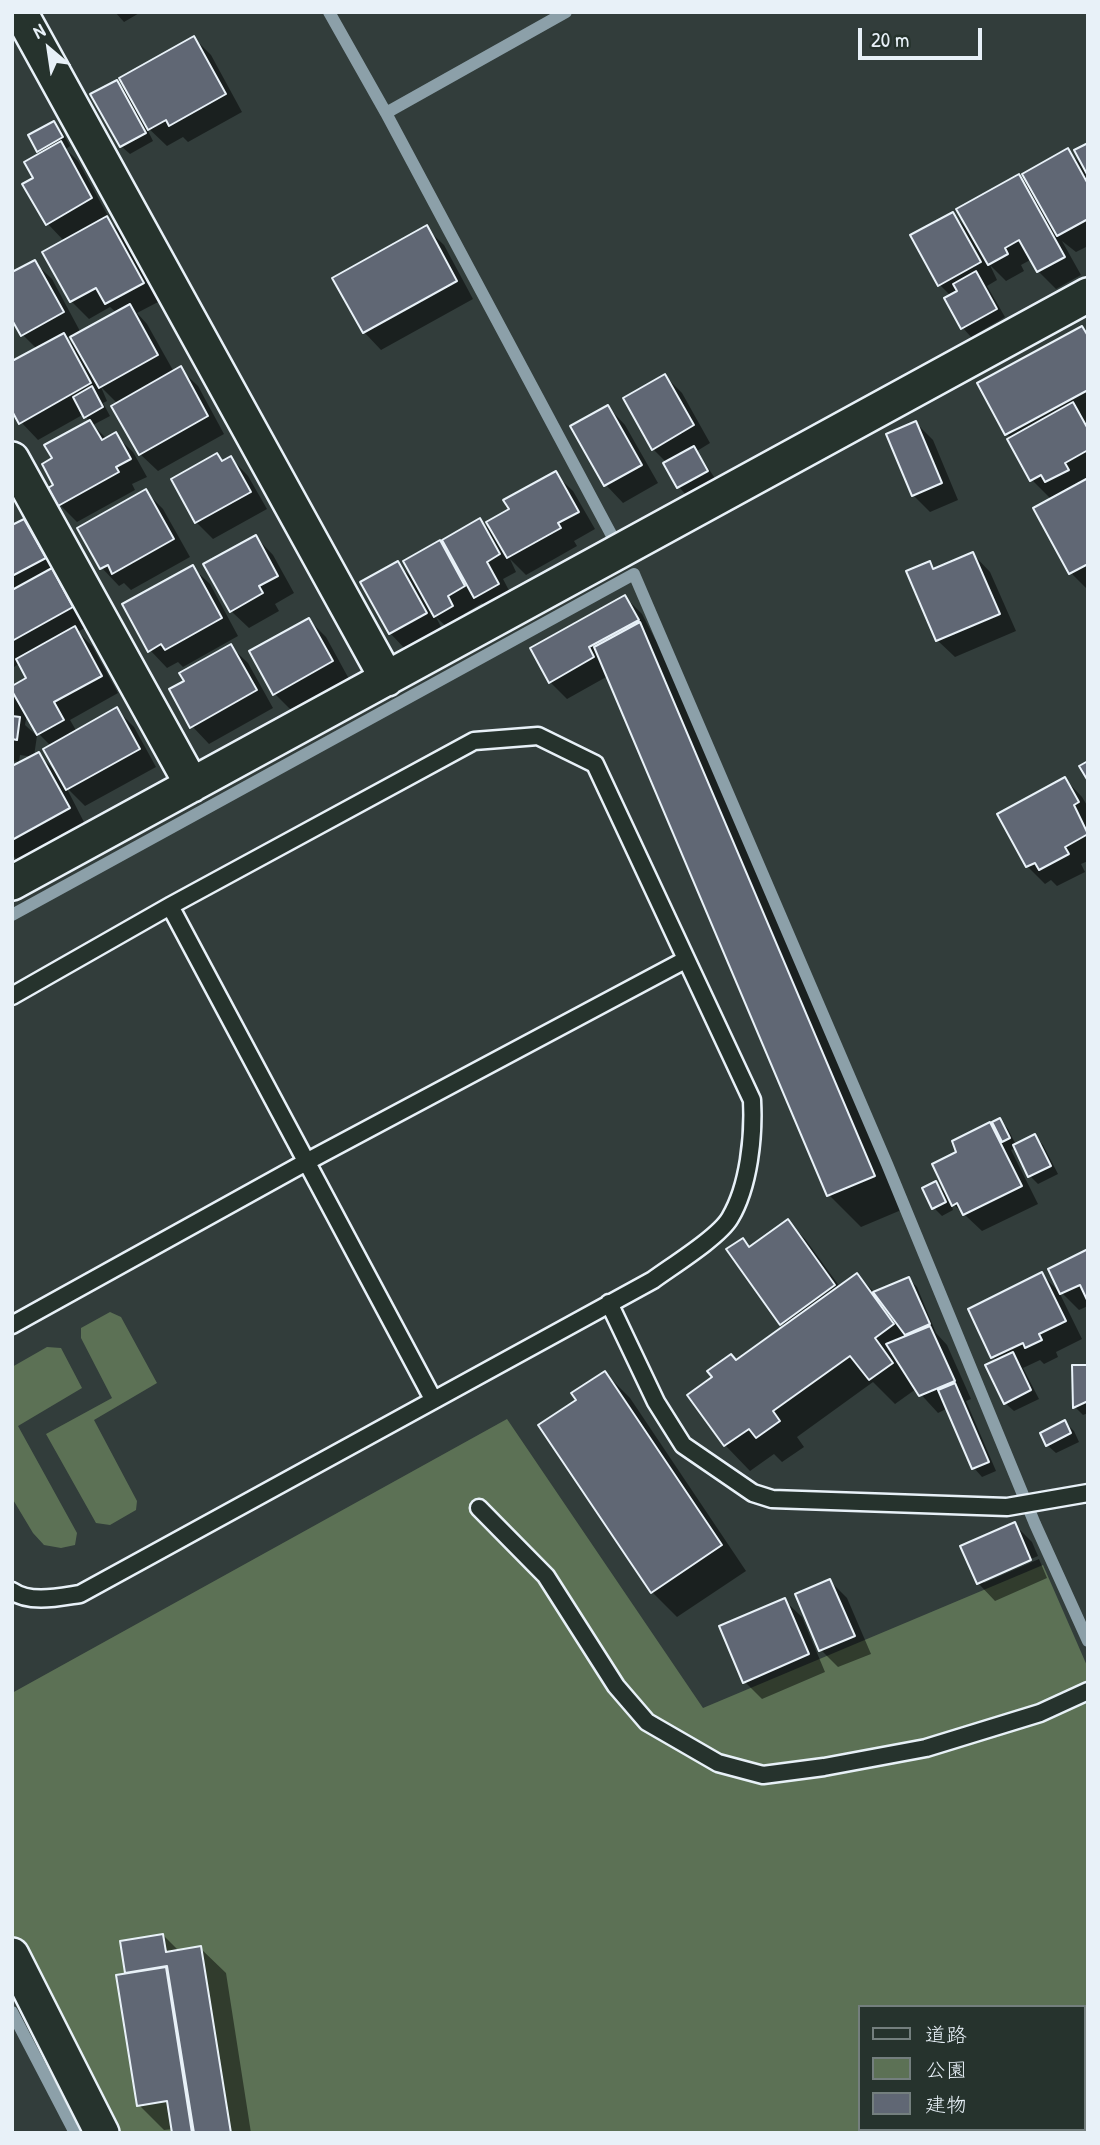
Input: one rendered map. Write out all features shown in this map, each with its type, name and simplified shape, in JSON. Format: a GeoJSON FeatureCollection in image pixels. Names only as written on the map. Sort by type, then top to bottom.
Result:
{"type":"FeatureCollection","features":[{"type":"Feature","properties":{"kind":"street"},"geometry":{"type":"LineString","coordinates":[[20,12],[387,679]]}},
{"type":"Feature","properties":{"kind":"street"},"geometry":{"type":"LineString","coordinates":[[12,883],[1088,295]]}},
{"type":"Feature","properties":{"kind":"street"},"geometry":{"type":"LineString","coordinates":[[12,459],[192,785]]}},
{"type":"Feature","properties":{"kind":"street"},"geometry":{"type":"LineString","coordinates":[[12,1955],[102,2133]]}},
{"type":"Feature","properties":{"kind":"lane"},"geometry":{"type":"LineString","coordinates":[[12,996],[170,906],[474,741],[538,736],[595,764],[752,1100],[754,1128],[746,1176],[730,1219],[694,1252],[653,1280],[80,1594],[48,1599],[19,1596],[12,1591]]}},
{"type":"Feature","properties":{"kind":"lane"},"geometry":{"type":"LineString","coordinates":[[170,906],[433,1399]]}},
{"type":"Feature","properties":{"kind":"lane"},"geometry":{"type":"LineString","coordinates":[[12,1325],[308,1161],[685,960]]}},
{"type":"Feature","properties":{"kind":"lane"},"geometry":{"type":"LineString","coordinates":[[609,1303],[656,1402],[683,1445],[753,1493],[772,1499],[1007,1507],[1088,1493]]}},
{"type":"Feature","properties":{"kind":"lane"},"geometry":{"type":"LineString","coordinates":[[479,1508],[546,1576],[616,1686],[647,1722],[718,1763],[763,1774],[824,1767],[926,1748],[1040,1713],[1088,1691]]}},
{"type":"Feature","properties":{"kind":"green space"},"geometry":{"type":"Polygon","coordinates":[[[110,1312],[121,1317],[157,1383],[94,1420],[137,1501],[136,1510],[110,1525],[96,1523],[46,1434],[112,1398],[81,1338],[81,1328],[110,1312]]]}},
{"type":"Feature","properties":{"kind":"green space"},"geometry":{"type":"Polygon","coordinates":[[[47,1347],[61,1348],[82,1388],[18,1426],[77,1533],[75,1545],[61,1548],[44,1545],[33,1533],[12,1498],[12,1367],[47,1347]]]}},
{"type":"Feature","properties":{"kind":"green space"},"geometry":{"type":"Polygon","coordinates":[[[507,1419],[703,1708],[1043,1565],[1088,1668],[1088,2133],[114,2133],[104,2118],[12,1932],[12,1693],[507,1419]]]}},
{"type":"Feature","properties":{"kind":"building"},"geometry":{"type":"Polygon","coordinates":[[[194,36],[226,94],[169,126],[166,120],[148,130],[119,78],[194,36]]]}},
{"type":"Feature","properties":{"kind":"building"},"geometry":{"type":"Polygon","coordinates":[[[117,80],[146,133],[120,147],[90,94],[117,80]]]}},
{"type":"Feature","properties":{"kind":"building"},"geometry":{"type":"Polygon","coordinates":[[[54,121],[63,137],[37,152],[28,135],[54,121]]]}},
{"type":"Feature","properties":{"kind":"building"},"geometry":{"type":"Polygon","coordinates":[[[61,141],[92,198],[46,225],[22,184],[33,178],[24,162],[61,141]]]}},
{"type":"Feature","properties":{"kind":"building"},"geometry":{"type":"Polygon","coordinates":[[[1088,143],[1088,176],[1074,150],[1088,143]]]}},
{"type":"Feature","properties":{"kind":"building"},"geometry":{"type":"Polygon","coordinates":[[[1068,148],[1088,184],[1088,219],[1057,236],[1022,174],[1068,148]]]}},
{"type":"Feature","properties":{"kind":"building"},"geometry":{"type":"Polygon","coordinates":[[[1019,174],[1065,257],[1037,272],[1019,240],[1005,248],[1008,254],[988,265],[956,209],[1019,174]]]}},
{"type":"Feature","properties":{"kind":"building"},"geometry":{"type":"Polygon","coordinates":[[[953,212],[981,262],[938,286],[910,235],[953,212]]]}},
{"type":"Feature","properties":{"kind":"building"},"geometry":{"type":"Polygon","coordinates":[[[107,216],[144,283],[105,304],[96,288],[70,302],[42,252],[107,216]]]}},
{"type":"Feature","properties":{"kind":"building"},"geometry":{"type":"Polygon","coordinates":[[[427,225],[457,281],[363,333],[332,278],[427,225]]]}},
{"type":"Feature","properties":{"kind":"building"},"geometry":{"type":"Polygon","coordinates":[[[35,260],[64,312],[21,336],[12,320],[12,272],[35,260]]]}},
{"type":"Feature","properties":{"kind":"building"},"geometry":{"type":"Polygon","coordinates":[[[976,271],[997,309],[961,329],[944,298],[957,291],[953,284],[976,271]]]}},
{"type":"Feature","properties":{"kind":"building"},"geometry":{"type":"Polygon","coordinates":[[[130,304],[158,355],[99,388],[70,337],[130,304]]]}},
{"type":"Feature","properties":{"kind":"building"},"geometry":{"type":"Polygon","coordinates":[[[1082,326],[1088,336],[1088,390],[1005,435],[977,383],[1082,326]]]}},
{"type":"Feature","properties":{"kind":"building"},"geometry":{"type":"Polygon","coordinates":[[[64,333],[91,383],[19,424],[12,411],[12,361],[64,333]]]}},
{"type":"Feature","properties":{"kind":"building"},"geometry":{"type":"Polygon","coordinates":[[[181,366],[208,416],[139,455],[111,406],[181,366]]]}},
{"type":"Feature","properties":{"kind":"building"},"geometry":{"type":"Polygon","coordinates":[[[665,374],[694,425],[652,450],[623,398],[665,374]]]}},
{"type":"Feature","properties":{"kind":"building"},"geometry":{"type":"Polygon","coordinates":[[[92,386],[103,407],[84,418],[73,397],[92,386]]]}},
{"type":"Feature","properties":{"kind":"building"},"geometry":{"type":"Polygon","coordinates":[[[1073,402],[1088,429],[1088,450],[1065,463],[1069,470],[1045,482],[1041,475],[1030,481],[1007,439],[1073,402]]]}},
{"type":"Feature","properties":{"kind":"building"},"geometry":{"type":"Polygon","coordinates":[[[608,405],[642,465],[604,486],[570,426],[608,405]]]}},
{"type":"Feature","properties":{"kind":"building"},"geometry":{"type":"Polygon","coordinates":[[[90,420],[102,440],[116,432],[131,459],[116,467],[119,472],[58,506],[48,488],[53,485],[42,464],[52,458],[44,445],[90,420]]]}},
{"type":"Feature","properties":{"kind":"building"},"geometry":{"type":"Polygon","coordinates":[[[916,421],[942,483],[912,496],[886,434],[916,421]]]}},
{"type":"Feature","properties":{"kind":"building"},"geometry":{"type":"Polygon","coordinates":[[[694,446],[708,471],[677,488],[663,463],[694,446]]]}},
{"type":"Feature","properties":{"kind":"building"},"geometry":{"type":"Polygon","coordinates":[[[217,453],[222,461],[231,456],[251,492],[195,523],[171,479],[217,453]]]}},
{"type":"Feature","properties":{"kind":"building"},"geometry":{"type":"Polygon","coordinates":[[[556,471],[579,512],[558,523],[561,528],[507,558],[486,522],[509,509],[503,500],[556,471]]]}},
{"type":"Feature","properties":{"kind":"building"},"geometry":{"type":"Polygon","coordinates":[[[1088,478],[1088,564],[1069,574],[1033,508],[1088,478]]]}},
{"type":"Feature","properties":{"kind":"building"},"geometry":{"type":"Polygon","coordinates":[[[146,489],[174,539],[112,574],[108,565],[100,569],[77,528],[146,489]]]}},
{"type":"Feature","properties":{"kind":"building"},"geometry":{"type":"Polygon","coordinates":[[[480,518],[500,554],[487,562],[499,584],[474,598],[442,540],[480,518]]]}},
{"type":"Feature","properties":{"kind":"building"},"geometry":{"type":"Polygon","coordinates":[[[24,519],[46,558],[12,576],[12,525],[24,519]]]}},
{"type":"Feature","properties":{"kind":"building"},"geometry":{"type":"Polygon","coordinates":[[[256,535],[278,576],[259,586],[263,593],[230,612],[203,564],[256,535]]]}},
{"type":"Feature","properties":{"kind":"building"},"geometry":{"type":"Polygon","coordinates":[[[440,540],[465,586],[448,596],[453,606],[434,617],[403,561],[440,540]]]}},
{"type":"Feature","properties":{"kind":"building"},"geometry":{"type":"Polygon","coordinates":[[[973,552],[1000,614],[936,641],[906,571],[930,561],[933,569],[973,552]]]}},
{"type":"Feature","properties":{"kind":"building"},"geometry":{"type":"Polygon","coordinates":[[[398,561],[427,613],[389,634],[360,582],[398,561]]]}},
{"type":"Feature","properties":{"kind":"building"},"geometry":{"type":"Polygon","coordinates":[[[193,565],[222,618],[165,650],[161,644],[148,652],[122,604],[193,565]]]}},
{"type":"Feature","properties":{"kind":"building"},"geometry":{"type":"Polygon","coordinates":[[[52,568],[73,607],[12,641],[12,590],[52,568]]]}},
{"type":"Feature","properties":{"kind":"building"},"geometry":{"type":"Polygon","coordinates":[[[625,595],[639,620],[589,647],[594,657],[549,683],[530,648],[625,595]]]}},
{"type":"Feature","properties":{"kind":"building"},"geometry":{"type":"Polygon","coordinates":[[[309,618],[333,661],[273,695],[249,651],[309,618]]]}},
{"type":"Feature","properties":{"kind":"building"},"geometry":{"type":"Polygon","coordinates":[[[640,622],[875,1176],[827,1196],[594,647],[640,622]]]}},
{"type":"Feature","properties":{"kind":"building"},"geometry":{"type":"Polygon","coordinates":[[[75,626],[102,676],[54,702],[64,720],[37,735],[12,691],[12,686],[26,678],[16,659],[75,626]]]}},
{"type":"Feature","properties":{"kind":"building"},"geometry":{"type":"Polygon","coordinates":[[[231,644],[257,690],[190,728],[169,689],[184,681],[179,673],[231,644]]]}},
{"type":"Feature","properties":{"kind":"building"},"geometry":{"type":"Polygon","coordinates":[[[117,707],[140,749],[66,790],[43,749],[117,707]]]}},
{"type":"Feature","properties":{"kind":"building"},"geometry":{"type":"Polygon","coordinates":[[[12,716],[20,717],[17,740],[12,739],[12,716]]]}},
{"type":"Feature","properties":{"kind":"building"},"geometry":{"type":"Polygon","coordinates":[[[39,752],[70,808],[12,840],[12,766],[39,752]]]}},
{"type":"Feature","properties":{"kind":"building"},"geometry":{"type":"Polygon","coordinates":[[[1088,761],[1088,781],[1079,766],[1088,761]]]}},
{"type":"Feature","properties":{"kind":"building"},"geometry":{"type":"Polygon","coordinates":[[[1065,777],[1079,802],[1074,805],[1088,834],[1065,847],[1069,854],[1039,870],[1035,863],[1026,867],[997,814],[1065,777]]]}},
{"type":"Feature","properties":{"kind":"building"},"geometry":{"type":"Polygon","coordinates":[[[1000,1118],[1010,1138],[1002,1142],[992,1122],[1000,1118]]]}},
{"type":"Feature","properties":{"kind":"building"},"geometry":{"type":"Polygon","coordinates":[[[990,1122],[1022,1186],[963,1215],[957,1203],[952,1206],[932,1164],[956,1152],[952,1141],[990,1122]]]}},
{"type":"Feature","properties":{"kind":"building"},"geometry":{"type":"Polygon","coordinates":[[[1035,1134],[1051,1166],[1028,1177],[1013,1145],[1035,1134]]]}},
{"type":"Feature","properties":{"kind":"building"},"geometry":{"type":"Polygon","coordinates":[[[936,1181],[946,1202],[932,1209],[922,1188],[936,1181]]]}},
{"type":"Feature","properties":{"kind":"building"},"geometry":{"type":"Polygon","coordinates":[[[788,1219],[835,1285],[780,1325],[726,1249],[743,1238],[749,1247],[788,1219]]]}},
{"type":"Feature","properties":{"kind":"building"},"geometry":{"type":"Polygon","coordinates":[[[1088,1249],[1088,1302],[1080,1285],[1060,1294],[1048,1269],[1088,1249]]]}},
{"type":"Feature","properties":{"kind":"building"},"geometry":{"type":"Polygon","coordinates":[[[1042,1272],[1066,1321],[1039,1334],[1042,1340],[1025,1348],[1023,1343],[991,1358],[968,1309],[1042,1272]]]}},
{"type":"Feature","properties":{"kind":"building"},"geometry":{"type":"Polygon","coordinates":[[[857,1273],[894,1324],[875,1338],[893,1363],[869,1380],[850,1356],[773,1411],[780,1421],[756,1438],[749,1429],[724,1446],[687,1395],[712,1377],[707,1371],[731,1354],[736,1360],[857,1273]]]}},
{"type":"Feature","properties":{"kind":"building"},"geometry":{"type":"Polygon","coordinates":[[[909,1277],[930,1324],[905,1335],[873,1292],[909,1277]]]}},
{"type":"Feature","properties":{"kind":"building"},"geometry":{"type":"Polygon","coordinates":[[[930,1326],[955,1381],[919,1396],[886,1344],[930,1326]]]}},
{"type":"Feature","properties":{"kind":"building"},"geometry":{"type":"Polygon","coordinates":[[[1013,1352],[1031,1390],[1004,1404],[985,1365],[1013,1352]]]}},
{"type":"Feature","properties":{"kind":"building"},"geometry":{"type":"Polygon","coordinates":[[[1072,1365],[1088,1365],[1088,1401],[1073,1408],[1072,1365]]]}},
{"type":"Feature","properties":{"kind":"building"},"geometry":{"type":"Polygon","coordinates":[[[605,1371],[722,1545],[651,1593],[538,1425],[576,1400],[571,1393],[605,1371]]]}},
{"type":"Feature","properties":{"kind":"building"},"geometry":{"type":"Polygon","coordinates":[[[955,1383],[989,1462],[972,1469],[938,1390],[955,1383]]]}},
{"type":"Feature","properties":{"kind":"building"},"geometry":{"type":"Polygon","coordinates":[[[1065,1420],[1071,1433],[1046,1446],[1040,1433],[1065,1420]]]}},
{"type":"Feature","properties":{"kind":"building"},"geometry":{"type":"Polygon","coordinates":[[[1015,1522],[1031,1560],[977,1584],[960,1546],[1015,1522]]]}},
{"type":"Feature","properties":{"kind":"building"},"geometry":{"type":"Polygon","coordinates":[[[830,1579],[855,1636],[819,1651],[795,1594],[830,1579]]]}},
{"type":"Feature","properties":{"kind":"building"},"geometry":{"type":"Polygon","coordinates":[[[785,1598],[809,1654],[743,1683],[719,1626],[785,1598]]]}},
{"type":"Feature","properties":{"kind":"building"},"geometry":{"type":"Polygon","coordinates":[[[163,1934],[166,1952],[201,1946],[231,2133],[194,2133],[167,1966],[125,1973],[120,1941],[163,1934]]]}},
{"type":"Feature","properties":{"kind":"building"},"geometry":{"type":"Polygon","coordinates":[[[166,1967],[192,2133],[172,2133],[167,2101],[137,2106],[116,1975],[166,1967]]]}},
{"type":"Feature","properties":{"kind":"waterway"},"geometry":{"type":"LineString","coordinates":[[329,12],[386,113]]}},
{"type":"Feature","properties":{"kind":"waterway"},"geometry":{"type":"LineString","coordinates":[[566,12],[386,113],[611,534]]}},
{"type":"Feature","properties":{"kind":"waterway"},"geometry":{"type":"LineString","coordinates":[[12,915],[634,574],[887,1164],[1035,1524],[1088,1641]]}},
{"type":"Feature","properties":{"kind":"waterway"},"geometry":{"type":"LineString","coordinates":[[12,2012],[75,2133]]}}]}
